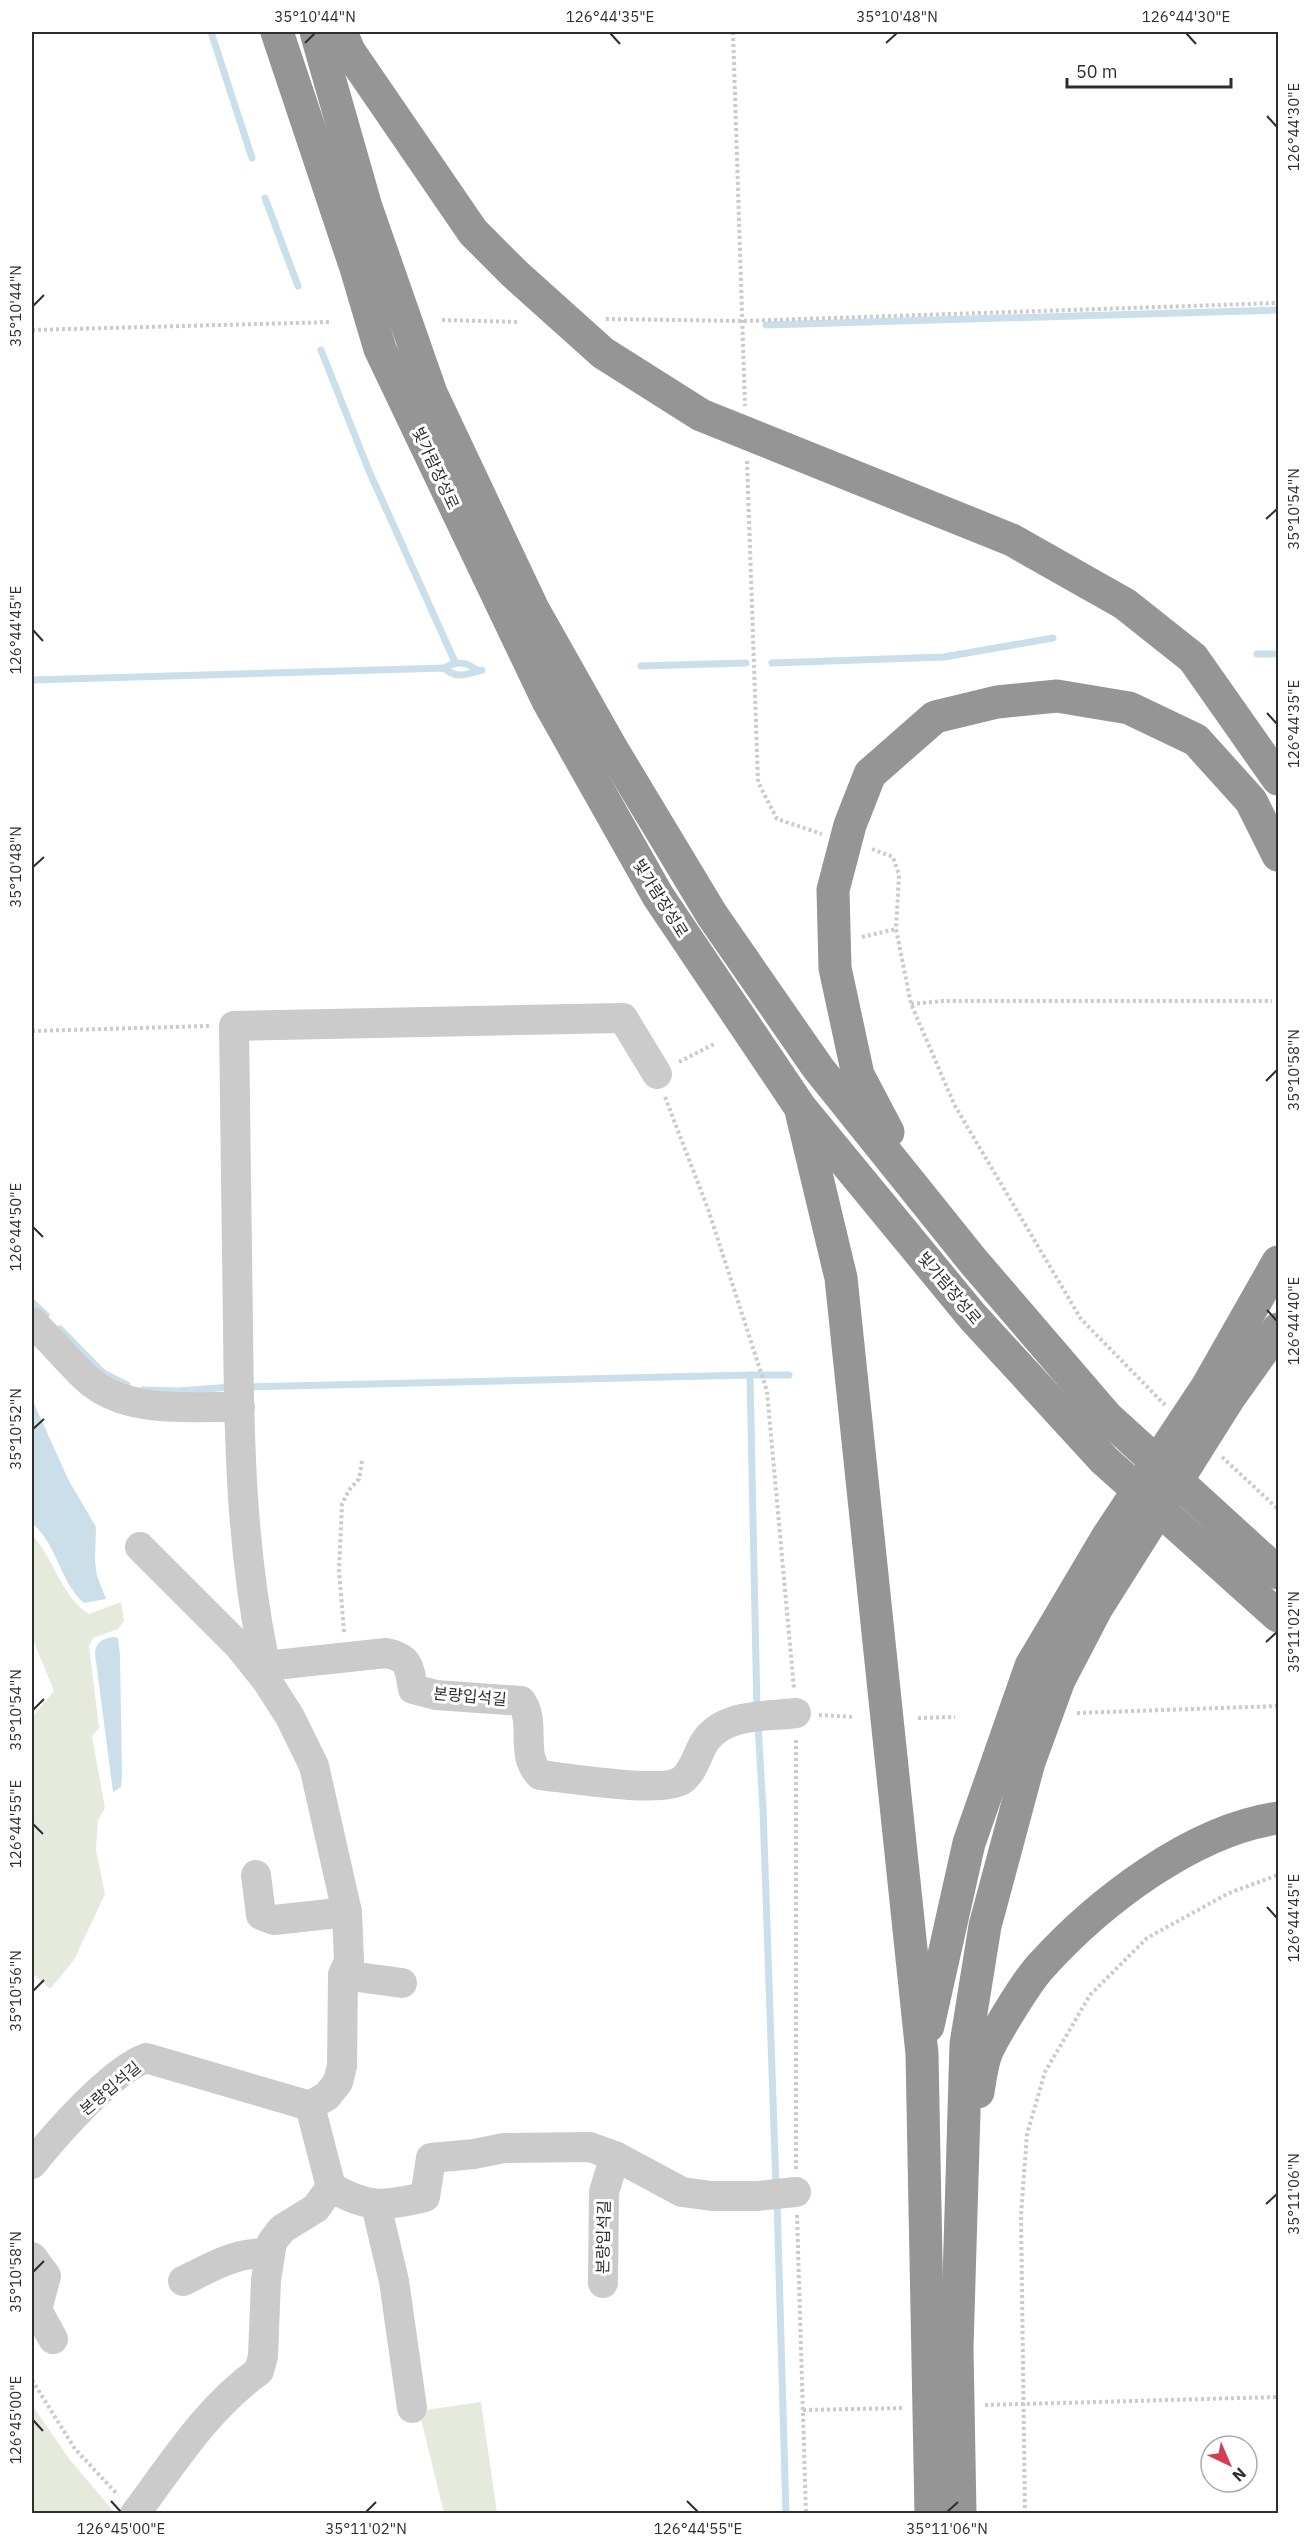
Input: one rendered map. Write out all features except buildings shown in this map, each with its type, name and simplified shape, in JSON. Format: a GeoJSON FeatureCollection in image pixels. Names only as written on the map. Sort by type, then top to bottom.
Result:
{"type":"FeatureCollection","features":[{"type":"Feature","properties":{"kind":"highway","name":"빛가람장성로"},"geometry":{"type":"LineString","coordinates":[[277,32],[353,257],[380,349],[548,701],[658,896],[800,1107],[972,1316],[1104,1460],[1278,1616]]}},
{"type":"Feature","properties":{"kind":"highway","name":"빛가람장성로"},"geometry":{"type":"LineString","coordinates":[[316,32],[366,207],[431,393],[533,609],[612,749],[712,915],[818,1068],[973,1261],[1107,1417],[1278,1573]]}},
{"type":"Feature","properties":{"kind":"highway"},"geometry":{"type":"LineString","coordinates":[[341,32],[349,51],[420,158],[473,232],[515,274],[603,353],[700,415],[799,457],[1012,540],[1125,604],[1193,658],[1278,779]]}},
{"type":"Feature","properties":{"kind":"highway"},"geometry":{"type":"LineString","coordinates":[[973,1261],[897,1150],[858,1075],[837,979],[833,890],[850,825],[870,774],[935,717],[945,714],[997,702],[1057,696],[1129,708],[1196,740],[1251,801],[1278,855]]}},
{"type":"Feature","properties":{"kind":"highway"},"geometry":{"type":"LineString","coordinates":[[800,1107],[842,1278],[922,2054],[942,2347],[958,2454],[960,2514]]}},
{"type":"Feature","properties":{"kind":"highway"},"geometry":{"type":"LineString","coordinates":[[922,2054],[969,1844],[1031,1665],[1119,1545],[1210,1404],[1278,1262]]}},
{"type":"Feature","properties":{"kind":"highway"},"geometry":{"type":"LineString","coordinates":[[1210,1404],[1278,1329]]}},
{"type":"Feature","properties":{"kind":"highway"},"geometry":{"type":"LineString","coordinates":[[931,2514],[942,2347],[962,2164],[966,2044],[985,1926],[1029,1762],[1059,1680],[1096,1609],[1119,1545]]}},
{"type":"Feature","properties":{"kind":"highway"},"geometry":{"type":"LineString","coordinates":[[962,2164],[986,2053],[1040,1967],[1135,1881],[1213,1837],[1278,1818]]}},
{"type":"Feature","properties":{"kind":"lane"},"geometry":{"type":"LineString","coordinates":[[256,1667],[263,1654],[246,1551],[239,1392],[234,1026],[623,1018],[657,1074]]}},
{"type":"Feature","properties":{"kind":"lane"},"geometry":{"type":"LineString","coordinates":[[32,1322],[87,1379],[114,1396],[145,1405],[239,1392]]}},
{"type":"Feature","properties":{"kind":"lane"},"geometry":{"type":"LineString","coordinates":[[140,1547],[239,1646],[256,1667],[290,1717],[314,1766],[347,1912],[349,1961],[343,1975],[342,2066],[338,2082],[327,2096],[310,2106],[331,2187],[354,2200],[376,2205],[425,2197],[431,2158],[474,2154],[504,2148],[590,2147],[615,2156],[682,2192],[712,2196],[779,2194]]}},
{"type":"Feature","properties":{"kind":"lane","name":"본량입석길"},"geometry":{"type":"LineString","coordinates":[[256,1667],[386,1653],[401,1656],[408,1666],[413,1689],[436,1695],[521,1701],[528,1710],[528,1746],[531,1766],[540,1775],[657,1787],[681,1780],[694,1765],[706,1740],[727,1722],[782,1715]]}},
{"type":"Feature","properties":{"kind":"lane"},"geometry":{"type":"LineString","coordinates":[[256,1875],[261,1915],[274,1920],[347,1912]]}},
{"type":"Feature","properties":{"kind":"lane"},"geometry":{"type":"LineString","coordinates":[[343,1975],[402,1983]]}},
{"type":"Feature","properties":{"kind":"lane","name":"본량입석길"},"geometry":{"type":"LineString","coordinates":[[32,2164],[54,2137],[110,2084],[135,2062],[146,2058],[310,2106]]}},
{"type":"Feature","properties":{"kind":"lane","name":"본량입석길"},"geometry":{"type":"LineString","coordinates":[[603,2283],[604,2192],[615,2156]]}},
{"type":"Feature","properties":{"kind":"lane"},"geometry":{"type":"LineString","coordinates":[[127,2505],[233,2389],[259,2371],[263,2356],[266,2280],[272,2242],[282,2229],[316,2208],[331,2187]]}},
{"type":"Feature","properties":{"kind":"lane"},"geometry":{"type":"LineString","coordinates":[[376,2205],[394,2281],[411,2408]]}},
{"type":"Feature","properties":{"kind":"lane"},"geometry":{"type":"LineString","coordinates":[[183,2281],[230,2257],[251,2252],[270,2253]]}},
{"type":"Feature","properties":{"kind":"lane"},"geometry":{"type":"LineString","coordinates":[[32,2257],[46,2276],[37,2310],[53,2339]]}},
{"type":"Feature","properties":{"kind":"path"},"geometry":{"type":"LineString","coordinates":[[606,319],[742,321],[1278,303]]}},
{"type":"Feature","properties":{"kind":"path"},"geometry":{"type":"LineString","coordinates":[[442,320],[518,322]]}},
{"type":"Feature","properties":{"kind":"path"},"geometry":{"type":"LineString","coordinates":[[32,330],[332,322]]}},
{"type":"Feature","properties":{"kind":"path"},"geometry":{"type":"LineString","coordinates":[[872,849],[893,857],[899,875],[896,929],[912,1004],[955,1106],[1081,1319],[1169,1408]]}},
{"type":"Feature","properties":{"kind":"path"},"geometry":{"type":"LineString","coordinates":[[862,938],[896,929]]}},
{"type":"Feature","properties":{"kind":"path"},"geometry":{"type":"LineString","coordinates":[[912,1004],[943,1001],[1272,1001]]}},
{"type":"Feature","properties":{"kind":"path"},"geometry":{"type":"LineString","coordinates":[[32,1031],[234,1026]]}},
{"type":"Feature","properties":{"kind":"path"},"geometry":{"type":"LineString","coordinates":[[716,1043],[657,1074],[708,1209],[767,1391],[782,1715],[779,2194],[803,2410],[806,2514]]}},
{"type":"Feature","properties":{"kind":"path"},"geometry":{"type":"LineString","coordinates":[[1220,1455],[1278,1509]]}},
{"type":"Feature","properties":{"kind":"path"},"geometry":{"type":"LineString","coordinates":[[346,1657],[339,1570],[342,1504],[349,1490],[359,1479],[362,1461]]}},
{"type":"Feature","properties":{"kind":"path"},"geometry":{"type":"LineString","coordinates":[[1077,1713],[1278,1706]]}},
{"type":"Feature","properties":{"kind":"path"},"geometry":{"type":"LineString","coordinates":[[782,1715],[854,1718]]}},
{"type":"Feature","properties":{"kind":"path"},"geometry":{"type":"LineString","coordinates":[[918,1718],[955,1717]]}},
{"type":"Feature","properties":{"kind":"path"},"geometry":{"type":"LineString","coordinates":[[1025,2514],[1022,2215],[1027,2134],[1045,2072],[1090,1995],[1148,1938],[1229,1893],[1278,1875]]}},
{"type":"Feature","properties":{"kind":"path"},"geometry":{"type":"LineString","coordinates":[[32,2380],[75,2449],[127,2505]]}},
{"type":"Feature","properties":{"kind":"path"},"geometry":{"type":"LineString","coordinates":[[977,2406],[1278,2397]]}},
{"type":"Feature","properties":{"kind":"path"},"geometry":{"type":"LineString","coordinates":[[803,2410],[908,2408]]}},
{"type":"Feature","properties":{"kind":"shaded area"},"geometry":{"type":"Polygon","coordinates":[[[32,1535],[40,1544],[65,1588],[80,1607],[89,1614],[121,1602],[124,1621],[118,1629],[93,1638],[89,1646],[99,1728],[92,1736],[105,1808],[98,1820],[96,1850],[105,1894],[74,1960],[50,1989],[32,1973],[32,1717],[54,1691],[32,1637],[32,1535]]]}},
{"type":"Feature","properties":{"kind":"shaded area"},"geometry":{"type":"Polygon","coordinates":[[[481,2402],[497,2513],[444,2513],[419,2411],[481,2402]]]}},
{"type":"Feature","properties":{"kind":"shaded area"},"geometry":{"type":"Polygon","coordinates":[[[32,2405],[70,2460],[115,2513],[32,2513],[32,2405]]]}},
{"type":"Feature","properties":{"kind":"water"},"geometry":{"type":"Polygon","coordinates":[[[32,1399],[68,1479],[96,1527],[97,1576],[106,1599],[84,1603],[69,1585],[47,1541],[32,1523],[32,1399]]]}},
{"type":"Feature","properties":{"kind":"water"},"geometry":{"type":"Polygon","coordinates":[[[113,1637],[118,1638],[120,1655],[122,1776],[121,1787],[113,1792],[95,1653],[101,1641],[113,1637]]]}},
{"type":"Feature","properties":{"kind":"waterway"},"geometry":{"type":"LineString","coordinates":[[211,32],[252,158]]}},
{"type":"Feature","properties":{"kind":"waterway"},"geometry":{"type":"LineString","coordinates":[[265,198],[298,286]]}},
{"type":"Feature","properties":{"kind":"waterway"},"geometry":{"type":"LineString","coordinates":[[766,325],[1278,310]]}},
{"type":"Feature","properties":{"kind":"waterway"},"geometry":{"type":"LineString","coordinates":[[321,350],[369,471],[455,662]]}},
{"type":"Feature","properties":{"kind":"waterway"},"geometry":{"type":"LineString","coordinates":[[772,663],[944,657],[1053,638]]}},
{"type":"Feature","properties":{"kind":"waterway"},"geometry":{"type":"LineString","coordinates":[[1257,654],[1278,654]]}},
{"type":"Feature","properties":{"kind":"waterway"},"geometry":{"type":"LineString","coordinates":[[444,668],[461,663],[478,671]]}},
{"type":"Feature","properties":{"kind":"waterway"},"geometry":{"type":"LineString","coordinates":[[641,666],[746,663]]}},
{"type":"Feature","properties":{"kind":"waterway"},"geometry":{"type":"LineString","coordinates":[[32,680],[444,668],[454,674],[462,675],[482,670]]}},
{"type":"Feature","properties":{"kind":"waterway"},"geometry":{"type":"LineString","coordinates":[[32,1302],[46,1315]]}},
{"type":"Feature","properties":{"kind":"waterway"},"geometry":{"type":"LineString","coordinates":[[60,1329],[103,1373],[127,1385]]}},
{"type":"Feature","properties":{"kind":"waterway"},"geometry":{"type":"LineString","coordinates":[[750,1375],[789,1375]]}},
{"type":"Feature","properties":{"kind":"waterway"},"geometry":{"type":"LineString","coordinates":[[245,1387],[750,1375],[757,1711]]}},
{"type":"Feature","properties":{"kind":"waterway"},"geometry":{"type":"LineString","coordinates":[[143,1390],[179,1391],[231,1387]]}},
{"type":"Feature","properties":{"kind":"waterway"},"geometry":{"type":"LineString","coordinates":[[758,1725],[776,2187]]}},
{"type":"Feature","properties":{"kind":"waterway"},"geometry":{"type":"LineString","coordinates":[[777,2201],[786,2514]]}}]}
